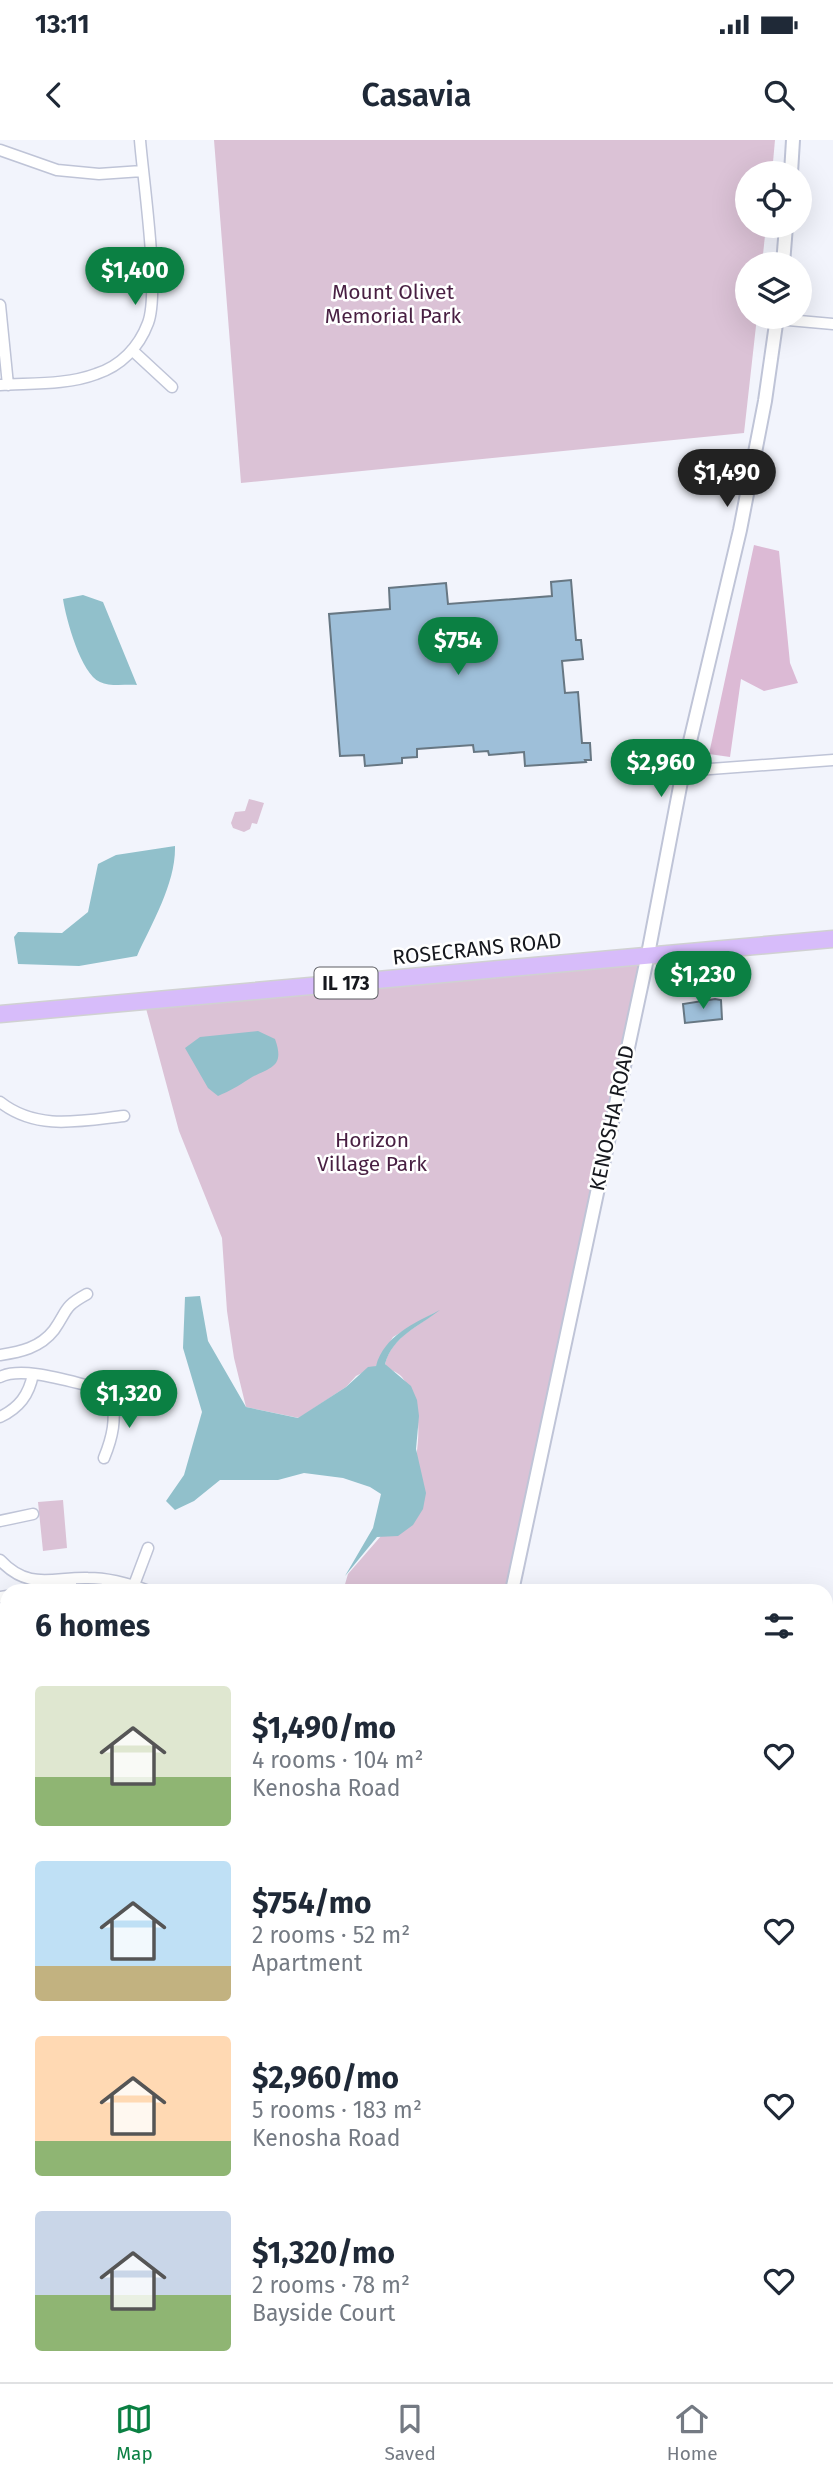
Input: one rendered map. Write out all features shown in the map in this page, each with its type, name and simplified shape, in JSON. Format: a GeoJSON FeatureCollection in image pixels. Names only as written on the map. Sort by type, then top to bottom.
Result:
{"type":"FeatureCollection","features":[{"type":"Feature","properties":{"kind":"main road","name":"ROSECRANS ROAD"},"geometry":{"type":"LineString","coordinates":[[0,1014],[833,939]]}},
{"type":"Feature","properties":{"kind":"street"},"geometry":{"type":"LineString","coordinates":[[0,306],[4,385],[96,375],[117,365],[132,350],[149,321],[152,293],[140,140]]}},
{"type":"Feature","properties":{"kind":"street"},"geometry":{"type":"LineString","coordinates":[[792,161],[793,140]]}},
{"type":"Feature","properties":{"kind":"street"},"geometry":{"type":"LineString","coordinates":[[0,150],[57,170],[75,173],[142,171]]}},
{"type":"Feature","properties":{"kind":"street"},"geometry":{"type":"LineString","coordinates":[[812,322],[833,324]]}},
{"type":"Feature","properties":{"kind":"street","name":"KENOSHA ROAD"},"geometry":{"type":"LineString","coordinates":[[513,1584],[648,954],[683,771],[740,530],[765,401],[775,329]]}},
{"type":"Feature","properties":{"kind":"street"},"geometry":{"type":"LineString","coordinates":[[132,350],[172,387]]}},
{"type":"Feature","properties":{"kind":"street"},"geometry":{"type":"LineString","coordinates":[[683,771],[833,760]]}},
{"type":"Feature","properties":{"kind":"street"},"geometry":{"type":"LineString","coordinates":[[0,1102],[19,1115],[42,1121],[64,1123],[124,1116]]}},
{"type":"Feature","properties":{"kind":"street"},"geometry":{"type":"LineString","coordinates":[[0,1355],[16,1354],[32,1347],[54,1329],[69,1304],[87,1294]]}},
{"type":"Feature","properties":{"kind":"street"},"geometry":{"type":"LineString","coordinates":[[0,1377],[20,1373],[33,1374],[103,1389],[112,1396],[116,1418],[112,1439],[104,1458]]}},
{"type":"Feature","properties":{"kind":"street"},"geometry":{"type":"LineString","coordinates":[[0,1417],[20,1404],[31,1385],[33,1374]]}},
{"type":"Feature","properties":{"kind":"street"},"geometry":{"type":"LineString","coordinates":[[0,1521],[33,1514]]}},
{"type":"Feature","properties":{"kind":"street"},"geometry":{"type":"LineString","coordinates":[[134,1584],[148,1548]]}},
{"type":"Feature","properties":{"kind":"street"},"geometry":{"type":"LineString","coordinates":[[0,1560],[25,1578],[41,1582],[90,1578],[128,1584]]}},
{"type":"Feature","properties":{"kind":"street"},"geometry":{"type":"LineString","coordinates":[[71,1579],[71,1584]]}},
{"type":"Feature","properties":{"kind":"green space","name":"Mount Olivet Memorial Park"},"geometry":{"type":"Polygon","coordinates":[[[214,140],[775,140],[773,161],[735,161],[735,238],[765,238],[763,252],[735,252],[735,329],[756,329],[744,433],[241,483],[214,140]]]}},
{"type":"Feature","properties":{"kind":"green space"},"geometry":{"type":"Polygon","coordinates":[[[249,799],[264,803],[257,824],[252,823],[250,829],[244,832],[233,828],[231,823],[235,812],[245,811],[249,799]]]}},
{"type":"Feature","properties":{"kind":"green space","name":"Horizon Village Park"},"geometry":{"type":"Polygon","coordinates":[[[648,954],[514,1584],[345,1584],[348,1574],[381,1536],[398,1535],[413,1476],[418,1434],[417,1414],[412,1394],[402,1377],[385,1364],[399,1340],[436,1312],[393,1337],[376,1366],[356,1376],[346,1387],[299,1418],[246,1407],[234,1358],[227,1311],[222,1238],[179,1131],[144,1001],[648,954]]]}},
{"type":"Feature","properties":{"kind":"green space"},"geometry":{"type":"Polygon","coordinates":[[[63,1500],[67,1548],[43,1551],[38,1502],[63,1500]]]}},
{"type":"Feature","properties":{"kind":"shaded area"},"geometry":{"type":"Polygon","coordinates":[[[754,545],[779,551],[790,663],[798,683],[764,691],[741,679],[730,757],[709,754],[754,545]]]}},
{"type":"Feature","properties":{"kind":"water"},"geometry":{"type":"Polygon","coordinates":[[[83,595],[103,602],[137,685],[104,684],[93,677],[87,668],[71,632],[63,599],[83,595]]]}},
{"type":"Feature","properties":{"kind":"water"},"geometry":{"type":"Polygon","coordinates":[[[175,846],[172,874],[137,956],[79,966],[18,964],[14,937],[18,932],[62,933],[88,912],[98,864],[116,855],[175,846]]]}},
{"type":"Feature","properties":{"kind":"water"},"geometry":{"type":"Polygon","coordinates":[[[258,1031],[275,1039],[278,1049],[277,1062],[218,1096],[208,1088],[185,1048],[200,1037],[258,1031]]]}},
{"type":"Feature","properties":{"kind":"water"},"geometry":{"type":"Polygon","coordinates":[[[200,1296],[208,1341],[246,1407],[298,1418],[346,1387],[368,1367],[376,1366],[386,1346],[401,1332],[440,1310],[400,1339],[385,1364],[411,1386],[417,1400],[419,1416],[416,1449],[426,1493],[423,1509],[413,1525],[398,1536],[377,1537],[345,1576],[373,1528],[381,1494],[370,1487],[343,1478],[304,1473],[278,1480],[220,1480],[194,1501],[175,1510],[166,1501],[184,1475],[202,1412],[183,1348],[185,1297],[200,1296]]]}},
{"type":"Feature","properties":{"kind":"building"},"geometry":{"type":"Polygon","coordinates":[[[571,580],[576,640],[581,640],[583,659],[562,661],[565,693],[578,692],[582,743],[590,743],[591,760],[525,766],[524,752],[489,755],[488,751],[474,752],[473,745],[417,749],[417,757],[402,758],[402,763],[365,766],[364,755],[340,756],[329,614],[390,609],[389,588],[446,583],[448,604],[552,596],[551,582],[571,580]]]}},
{"type":"Feature","properties":{"kind":"building"},"geometry":{"type":"Polygon","coordinates":[[[721,1000],[722,1019],[685,1023],[683,1004],[721,1000]]]}}]}
